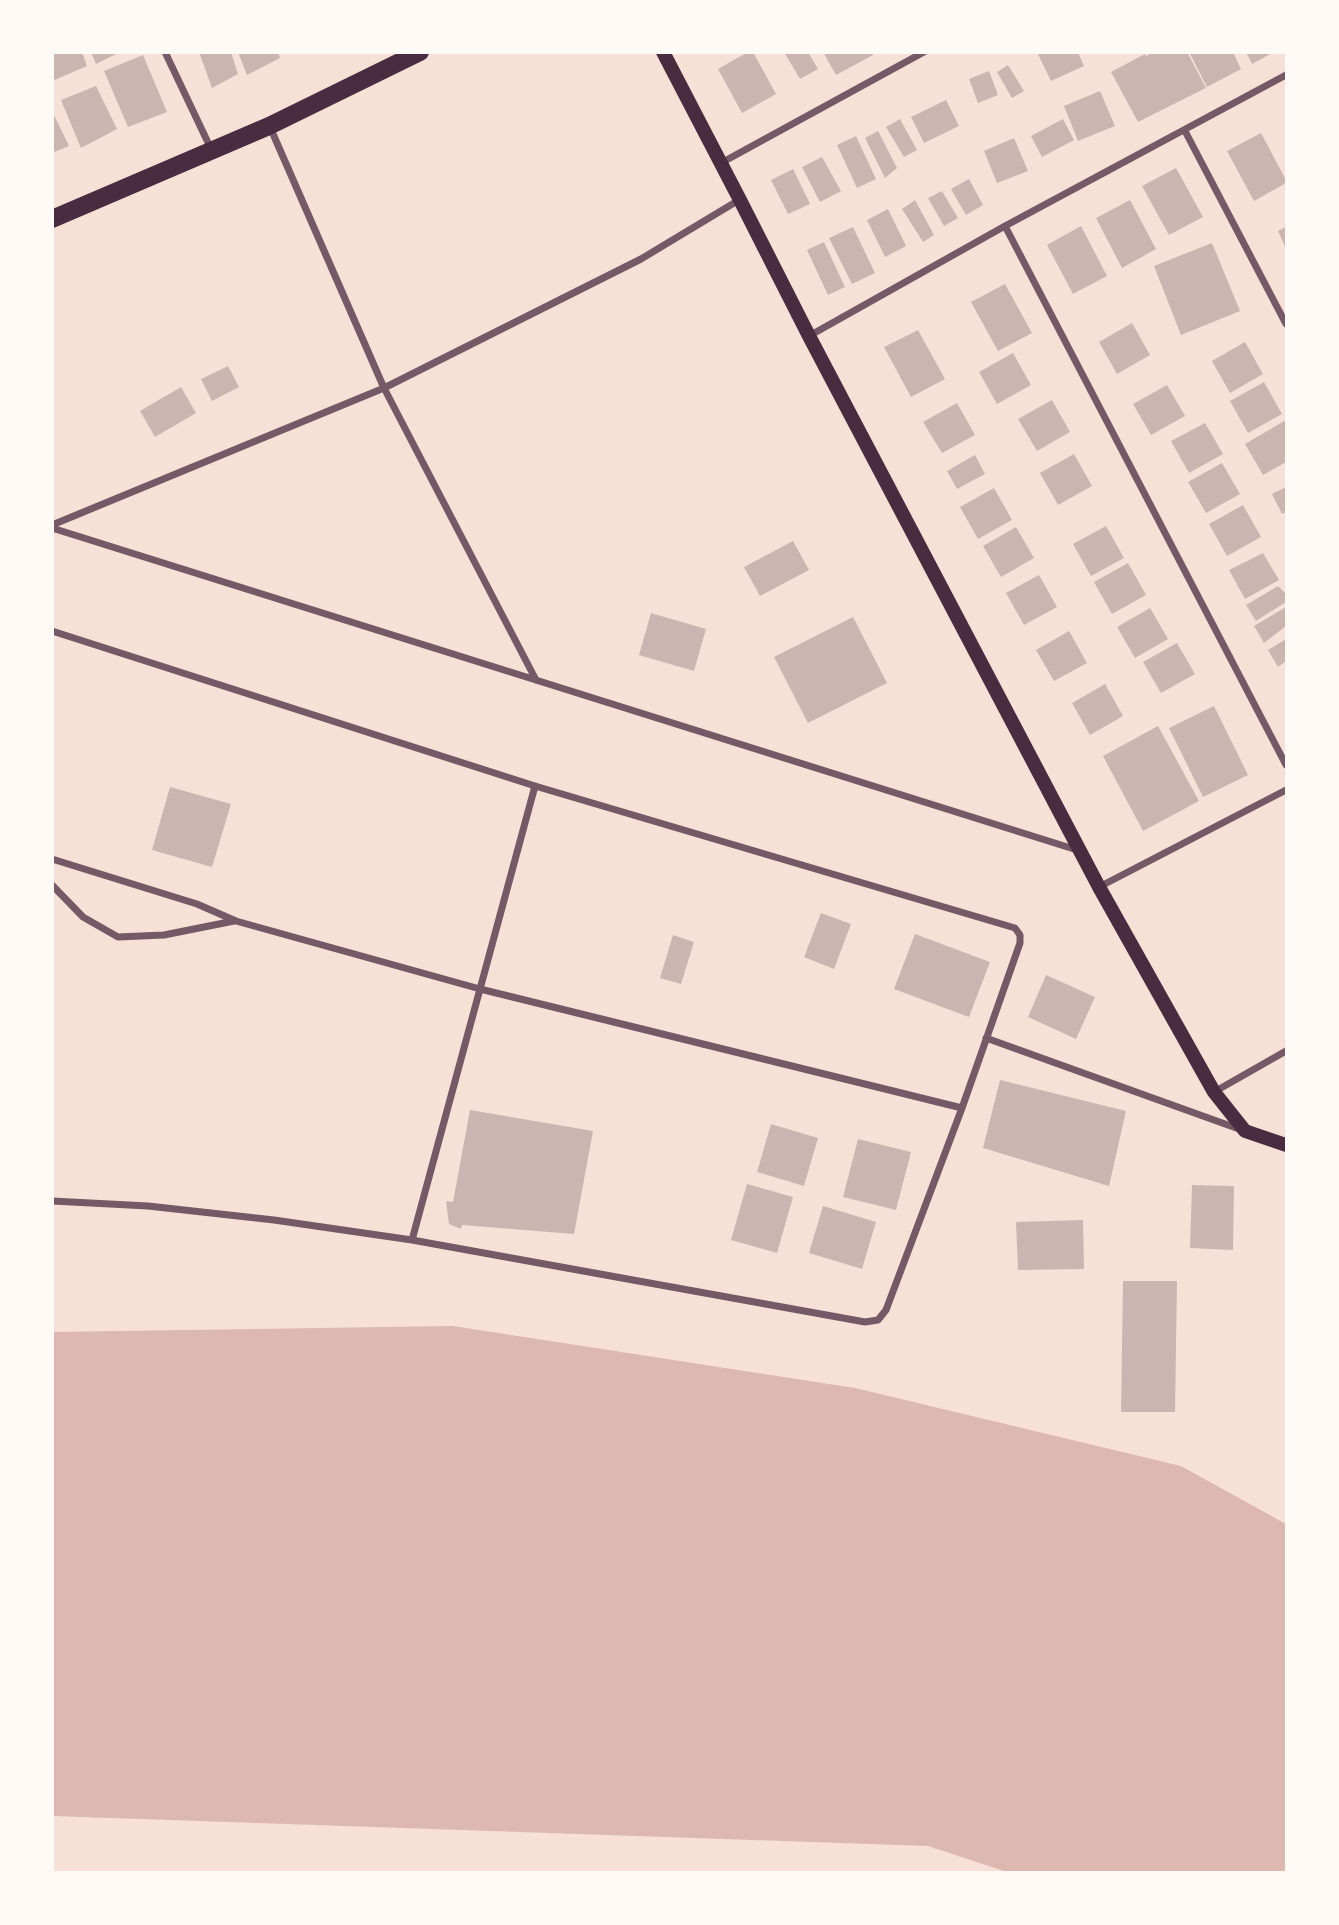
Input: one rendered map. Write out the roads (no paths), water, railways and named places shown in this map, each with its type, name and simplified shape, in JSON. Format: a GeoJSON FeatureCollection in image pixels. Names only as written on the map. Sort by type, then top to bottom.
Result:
{"type":"FeatureCollection","features":[{"type":"Feature","properties":{"kind":"main road"},"geometry":{"type":"LineString","coordinates":[[52,219],[269,126],[420,52]]}},
{"type":"Feature","properties":{"kind":"main road"},"geometry":{"type":"LineString","coordinates":[[663,52],[1099,887],[1214,1092],[1245,1131],[1286,1145]]}},
{"type":"Feature","properties":{"kind":"street"},"geometry":{"type":"LineString","coordinates":[[165,52],[212,151]]}},
{"type":"Feature","properties":{"kind":"street"},"geometry":{"type":"LineString","coordinates":[[721,163],[924,52]]}},
{"type":"Feature","properties":{"kind":"street"},"geometry":{"type":"LineString","coordinates":[[809,336],[1005,226],[1286,75]]}},
{"type":"Feature","properties":{"kind":"street"},"geometry":{"type":"LineString","coordinates":[[269,126],[384,388],[536,680]]}},
{"type":"Feature","properties":{"kind":"street"},"geometry":{"type":"LineString","coordinates":[[1185,131],[1286,324]]}},
{"type":"Feature","properties":{"kind":"street"},"geometry":{"type":"LineString","coordinates":[[52,526],[384,388],[642,259],[740,200]]}},
{"type":"Feature","properties":{"kind":"street"},"geometry":{"type":"LineString","coordinates":[[1005,226],[1286,765]]}},
{"type":"Feature","properties":{"kind":"street"},"geometry":{"type":"LineString","coordinates":[[52,526],[1081,851]]}},
{"type":"Feature","properties":{"kind":"street"},"geometry":{"type":"LineString","coordinates":[[52,631],[535,786],[1015,928],[1020,934],[1020,943],[962,1108],[886,1310],[878,1320],[865,1322],[412,1240],[274,1220],[148,1206],[52,1201]]}},
{"type":"Feature","properties":{"kind":"street"},"geometry":{"type":"LineString","coordinates":[[412,1240],[535,786]]}},
{"type":"Feature","properties":{"kind":"street"},"geometry":{"type":"LineString","coordinates":[[1099,887],[1286,790]]}},
{"type":"Feature","properties":{"kind":"street"},"geometry":{"type":"LineString","coordinates":[[52,859],[197,904],[236,920],[480,989],[962,1108]]}},
{"type":"Feature","properties":{"kind":"street"},"geometry":{"type":"LineString","coordinates":[[52,885],[83,917],[118,937],[163,935],[236,920]]}},
{"type":"Feature","properties":{"kind":"street"},"geometry":{"type":"LineString","coordinates":[[986,1038],[1245,1131]]}},
{"type":"Feature","properties":{"kind":"street"},"geometry":{"type":"LineString","coordinates":[[1214,1092],[1286,1051]]}}]}
